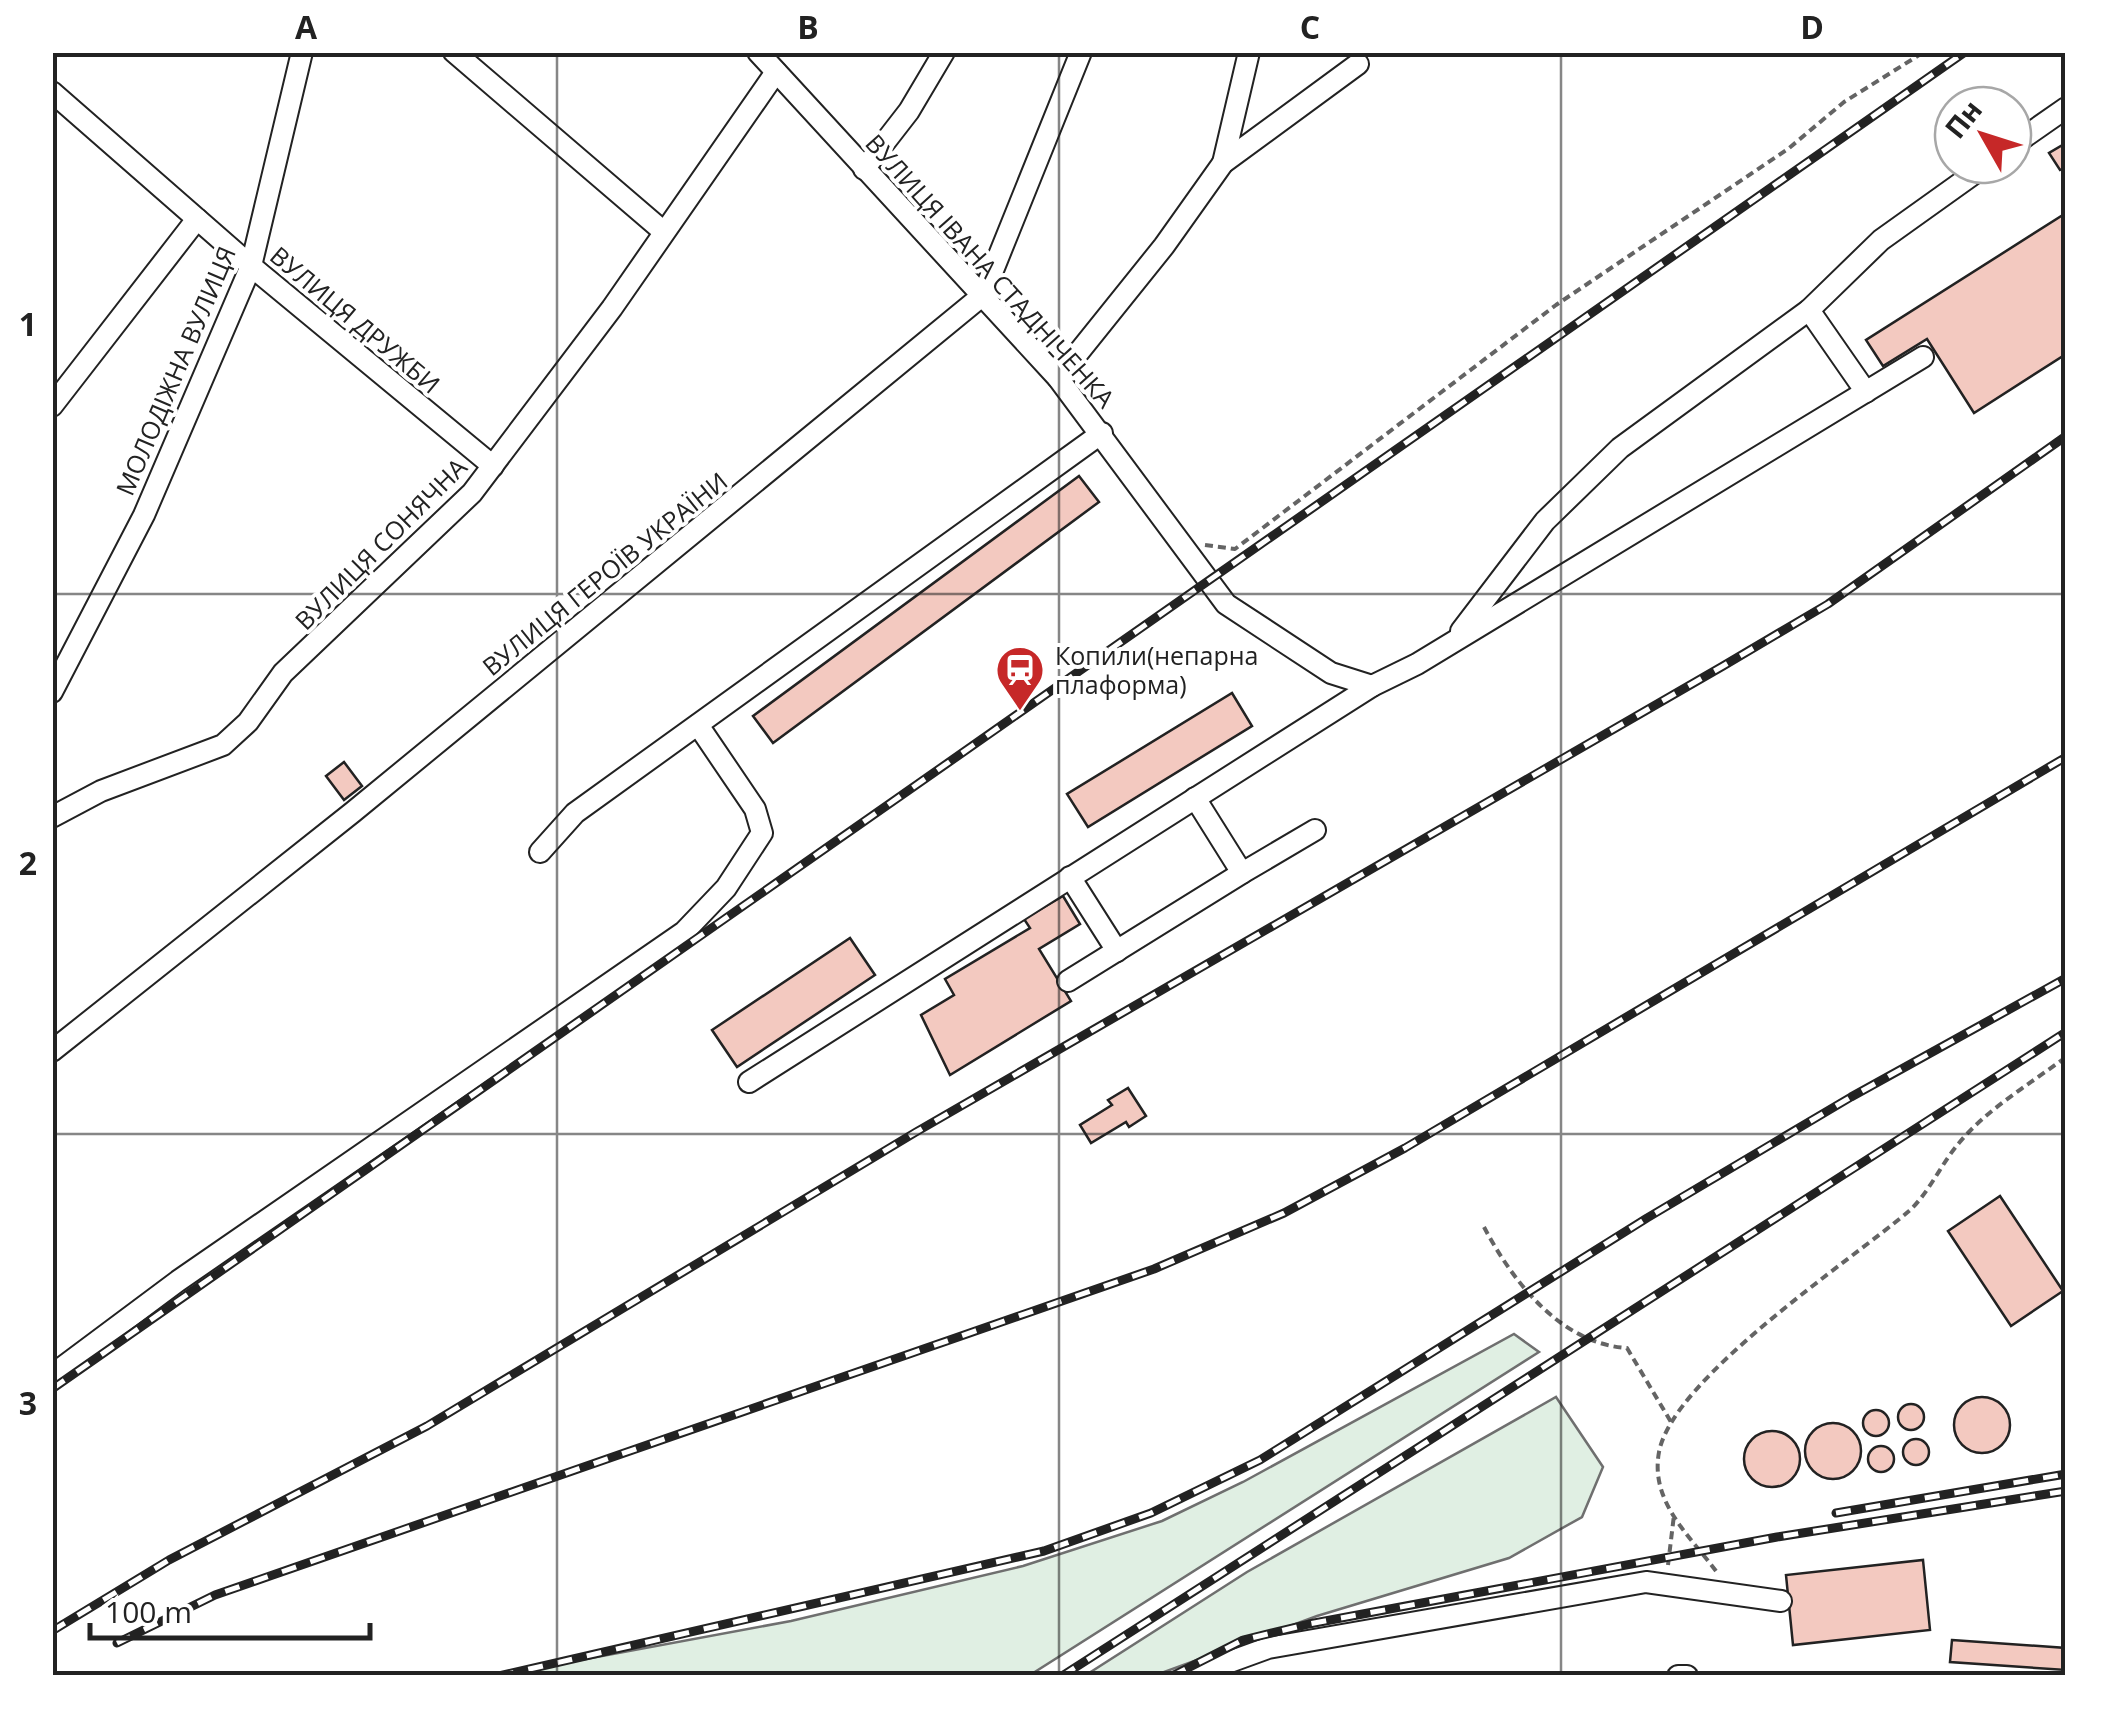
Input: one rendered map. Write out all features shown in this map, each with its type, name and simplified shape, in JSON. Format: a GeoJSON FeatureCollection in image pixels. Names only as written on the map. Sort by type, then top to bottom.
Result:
{"type":"FeatureCollection","features":[{"type":"Feature","properties":{"kind":"street","name":"МОЛОДІЖНА ВУЛИЦЯ"},"geometry":{"type":"LineString","coordinates":[[52,692],[144,515],[250,266],[302,52]]}},
{"type":"Feature","properties":{"kind":"street"},"geometry":{"type":"LineString","coordinates":[[454,52],[664,232]]}},
{"type":"Feature","properties":{"kind":"street"},"geometry":{"type":"LineString","coordinates":[[864,170],[909,110],[944,52]]}},
{"type":"Feature","properties":{"kind":"street","name":"ВУЛИЦЯ ГЕРОЇВ УКРАЇНИ"},"geometry":{"type":"LineString","coordinates":[[52,1051],[353,812],[983,295],[1081,52]]}},
{"type":"Feature","properties":{"kind":"street"},"geometry":{"type":"LineString","coordinates":[[1222,163],[1250,52]]}},
{"type":"Feature","properties":{"kind":"street","name":"ВУЛИЦЯ ІВАНА СТАДНІЧЕНКА"},"geometry":{"type":"LineString","coordinates":[[760,53],[1058,378],[1226,604],[1331,673],[1372,686]]}},
{"type":"Feature","properties":{"kind":"street"},"geometry":{"type":"LineString","coordinates":[[1058,378],[1164,246],[1222,163],[1358,64]]}},
{"type":"Feature","properties":{"kind":"street","name":"ВУЛИЦЯ СОНЯЧНА"},"geometry":{"type":"LineString","coordinates":[[52,817],[102,792],[223,744],[248,722],[284,673],[472,493],[776,72]]}},
{"type":"Feature","properties":{"kind":"street","name":"ВУЛИЦЯ ДРУЖБИ"},"geometry":{"type":"LineString","coordinates":[[52,92],[250,266],[493,466]]}},
{"type":"Feature","properties":{"kind":"street"},"geometry":{"type":"LineString","coordinates":[[2033,131],[2066,108]]}},
{"type":"Feature","properties":{"kind":"street"},"geometry":{"type":"LineString","coordinates":[[1452,642],[1544,521],[1620,448],[1809,310],[1881,240],[1958,185]]}},
{"type":"Feature","properties":{"kind":"street"},"geometry":{"type":"LineString","coordinates":[[52,406],[197,219]]}},
{"type":"Feature","properties":{"kind":"street"},"geometry":{"type":"LineString","coordinates":[[1809,310],[1866,392]]}},
{"type":"Feature","properties":{"kind":"street"},"geometry":{"type":"LineString","coordinates":[[749,1082],[1372,686],[1452,642],[1922,358]]}},
{"type":"Feature","properties":{"kind":"street"},"geometry":{"type":"LineString","coordinates":[[540,852],[576,813],[1102,434]]}},
{"type":"Feature","properties":{"kind":"street"},"geometry":{"type":"LineString","coordinates":[[52,1375],[178,1282],[684,932],[726,888],[762,833],[756,809],[698,725]]}},
{"type":"Feature","properties":{"kind":"street"},"geometry":{"type":"LineString","coordinates":[[1195,798],[1242,873]]}},
{"type":"Feature","properties":{"kind":"street"},"geometry":{"type":"LineString","coordinates":[[1068,981],[1316,830]]}},
{"type":"Feature","properties":{"kind":"street"},"geometry":{"type":"LineString","coordinates":[[1070,877],[1117,950]]}},
{"type":"Feature","properties":{"kind":"street"},"geometry":{"type":"LineString","coordinates":[[1191,1676],[1268,1648],[1646,1582],[1781,1602]]}},
{"type":"Feature","properties":{"kind":"street"},"geometry":{"type":"LineString","coordinates":[[1678,1676],[1687,1676]]}},
{"type":"Feature","properties":{"kind":"path"},"geometry":{"type":"LineString","coordinates":[[1181,543],[1234,548],[1556,304],[1788,149],[1844,102],[1924,52]]}},
{"type":"Feature","properties":{"kind":"path"},"geometry":{"type":"LineString","coordinates":[[1734,1595],[1658,1494],[1659,1451],[1671,1422],[1699,1385],[1833,1269],[1913,1208],[1960,1142],[2066,1057]]}},
{"type":"Feature","properties":{"kind":"path"},"geometry":{"type":"LineString","coordinates":[[1484,1226],[1503,1263],[1580,1338],[1627,1348],[1671,1422]]}},
{"type":"Feature","properties":{"kind":"path"},"geometry":{"type":"LineString","coordinates":[[1664,1585],[1674,1515]]}},
{"type":"Feature","properties":{"kind":"green space"},"geometry":{"type":"Polygon","coordinates":[[[1514,1334],[1539,1352],[1030,1675],[500,1675],[791,1621],[1023,1566],[1162,1521],[1243,1482],[1514,1334]]]}},
{"type":"Feature","properties":{"kind":"green space"},"geometry":{"type":"Polygon","coordinates":[[[1556,1397],[1603,1467],[1582,1517],[1509,1558],[1317,1616],[1156,1675],[1086,1675],[1247,1572],[1556,1397]]]}},
{"type":"Feature","properties":{"kind":"building"},"geometry":{"type":"Polygon","coordinates":[[[2066,143],[2066,167],[2060,170],[2049,153],[2066,143]]]}},
{"type":"Feature","properties":{"kind":"building"},"geometry":{"type":"Polygon","coordinates":[[[2066,213],[2066,354],[1974,413],[1927,339],[1883,366],[1866,340],[2066,213]]]}},
{"type":"Feature","properties":{"kind":"building"},"geometry":{"type":"Polygon","coordinates":[[[1079,476],[1099,502],[773,743],[753,716],[1079,476]]]}},
{"type":"Feature","properties":{"kind":"building"},"geometry":{"type":"Polygon","coordinates":[[[1232,693],[1252,726],[1088,827],[1067,794],[1232,693]]]}},
{"type":"Feature","properties":{"kind":"building"},"geometry":{"type":"Polygon","coordinates":[[[344,762],[362,786],[344,800],[326,776],[344,762]]]}},
{"type":"Feature","properties":{"kind":"building"},"geometry":{"type":"Polygon","coordinates":[[[1063,896],[1080,924],[1039,949],[1071,1001],[950,1075],[921,1015],[954,995],[945,979],[1030,928],[1024,919],[1063,896]]]}},
{"type":"Feature","properties":{"kind":"building"},"geometry":{"type":"Polygon","coordinates":[[[850,938],[875,975],[737,1067],[712,1030],[850,938]]]}},
{"type":"Feature","properties":{"kind":"building"},"geometry":{"type":"Polygon","coordinates":[[[1128,1088],[1146,1116],[1129,1127],[1126,1122],[1091,1143],[1080,1125],[1112,1105],[1108,1100],[1128,1088]]]}},
{"type":"Feature","properties":{"kind":"building"},"geometry":{"type":"Polygon","coordinates":[[[2000,1196],[2063,1291],[2011,1326],[1948,1231],[2000,1196]]]}},
{"type":"Feature","properties":{"kind":"building"},"geometry":{"type":"Polygon","coordinates":[[[1982,1397],[2002,1405],[2010,1425],[2002,1445],[1982,1453],[1962,1445],[1954,1425],[1962,1405],[1982,1397]]]}},
{"type":"Feature","properties":{"kind":"building"},"geometry":{"type":"Polygon","coordinates":[[[1911,1404],[1920,1408],[1924,1417],[1920,1426],[1911,1430],[1902,1426],[1898,1417],[1902,1408],[1911,1404]]]}},
{"type":"Feature","properties":{"kind":"building"},"geometry":{"type":"Polygon","coordinates":[[[1876,1410],[1885,1414],[1889,1423],[1885,1432],[1876,1436],[1867,1432],[1863,1423],[1867,1414],[1876,1410]]]}},
{"type":"Feature","properties":{"kind":"building"},"geometry":{"type":"Polygon","coordinates":[[[1833,1423],[1853,1431],[1861,1451],[1853,1471],[1833,1479],[1813,1471],[1805,1451],[1813,1431],[1833,1423]]]}},
{"type":"Feature","properties":{"kind":"building"},"geometry":{"type":"Polygon","coordinates":[[[1772,1431],[1792,1439],[1800,1459],[1792,1479],[1772,1487],[1752,1479],[1744,1459],[1752,1439],[1772,1431]]]}},
{"type":"Feature","properties":{"kind":"building"},"geometry":{"type":"Polygon","coordinates":[[[1916,1439],[1925,1443],[1929,1452],[1925,1461],[1916,1465],[1907,1461],[1903,1452],[1907,1443],[1916,1439]]]}},
{"type":"Feature","properties":{"kind":"building"},"geometry":{"type":"Polygon","coordinates":[[[1881,1446],[1890,1450],[1894,1459],[1890,1468],[1881,1472],[1872,1468],[1868,1459],[1872,1450],[1881,1446]]]}},
{"type":"Feature","properties":{"kind":"building"},"geometry":{"type":"Polygon","coordinates":[[[1923,1560],[1930,1630],[1793,1645],[1786,1575],[1923,1560]]]}},
{"type":"Feature","properties":{"kind":"building"},"geometry":{"type":"Polygon","coordinates":[[[1952,1640],[2066,1648],[2066,1670],[1950,1662],[1952,1640]]]}},
{"type":"Feature","properties":{"kind":"railway"},"geometry":{"type":"LineString","coordinates":[[52,1389],[1965,52]]}},
{"type":"Feature","properties":{"kind":"railway"},"geometry":{"type":"LineString","coordinates":[[52,1631],[169,1560],[427,1426],[916,1132],[1828,604],[2066,436]]}},
{"type":"Feature","properties":{"kind":"railway"},"geometry":{"type":"LineString","coordinates":[[117,1643],[215,1595],[1154,1269],[1284,1213],[1405,1148],[2066,757]]}},
{"type":"Feature","properties":{"kind":"railway"},"geometry":{"type":"LineString","coordinates":[[499,1676],[1044,1551],[1151,1513],[1260,1460],[1647,1218],[1851,1097],[2066,978]]}},
{"type":"Feature","properties":{"kind":"railway"},"geometry":{"type":"LineString","coordinates":[[1062,1676],[2066,1032]]}},
{"type":"Feature","properties":{"kind":"railway"},"geometry":{"type":"LineString","coordinates":[[1836,1513],[2066,1474]]}},
{"type":"Feature","properties":{"kind":"railway"},"geometry":{"type":"LineString","coordinates":[[1172,1676],[1243,1640],[1309,1624],[1777,1537],[2066,1491]]}},
{"type":"Feature","properties":{"kind":"place","name":"Копили(непарна плаформа)"},"geometry":{"type":"Point","coordinates":[1020,712]}}]}
